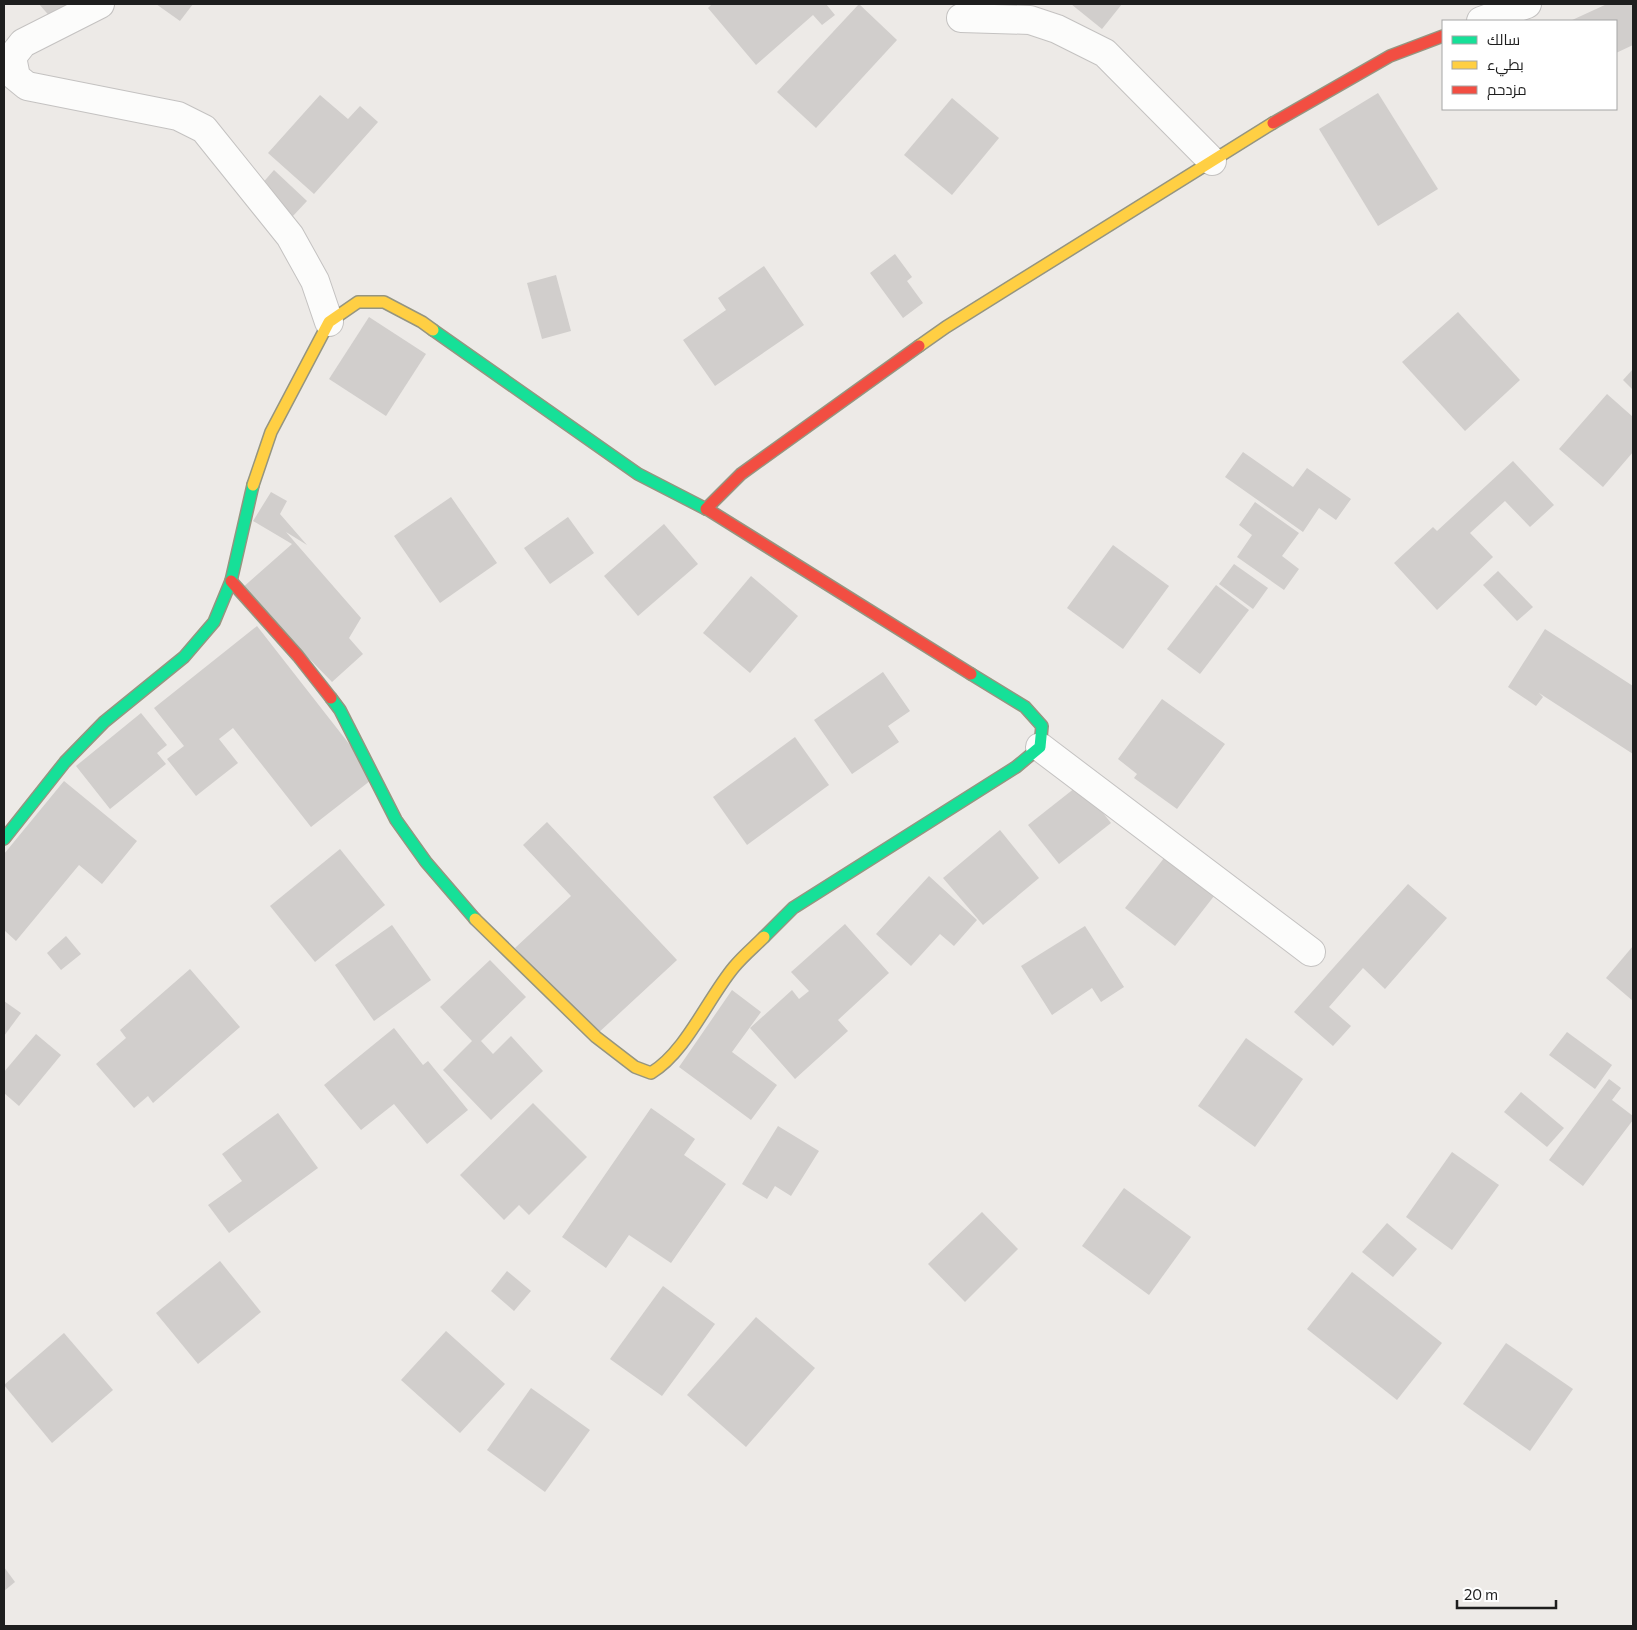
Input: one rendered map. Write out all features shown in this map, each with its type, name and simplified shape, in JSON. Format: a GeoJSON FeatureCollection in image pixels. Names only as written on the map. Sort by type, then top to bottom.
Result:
{"type":"FeatureCollection","features":[{"type":"Feature","properties":{"kind":"street"},"geometry":{"type":"LineString","coordinates":[[100,4],[23,43],[12,57],[16,77],[27,86],[178,116],[204,129],[290,236],[316,281],[329,322]]}},
{"type":"Feature","properties":{"kind":"street"},"geometry":{"type":"LineString","coordinates":[[1484,20],[1527,4]]}},
{"type":"Feature","properties":{"kind":"street"},"geometry":{"type":"LineString","coordinates":[[961,18],[1030,20],[1057,29],[1105,53],[1212,161]]}},
{"type":"Feature","properties":{"kind":"street"},"geometry":{"type":"LineString","coordinates":[[707,509],[741,474],[946,327],[1263,129],[1390,56],[1442,36]]}},
{"type":"Feature","properties":{"kind":"street"},"geometry":{"type":"LineString","coordinates":[[4,838],[65,762],[104,722],[184,657],[214,622],[231,581],[250,495],[271,432],[329,322],[358,302],[384,302],[422,322],[638,474],[707,509],[1025,707],[1042,726],[1040,748],[1016,767],[793,908],[734,966],[678,1048],[662,1066],[651,1073],[635,1067],[596,1037],[470,914],[426,862],[396,820],[340,710],[298,656],[231,581]]}},
{"type":"Feature","properties":{"kind":"street"},"geometry":{"type":"LineString","coordinates":[[1040,748],[1311,952]]}},
{"type":"Feature","properties":{"kind":"building"},"geometry":{"type":"Polygon","coordinates":[[[39,4],[70,4],[52,19],[39,4]]]}},
{"type":"Feature","properties":{"kind":"building"},"geometry":{"type":"Polygon","coordinates":[[[156,4],[193,4],[180,21],[156,4]]]}},
{"type":"Feature","properties":{"kind":"building"},"geometry":{"type":"Polygon","coordinates":[[[712,4],[826,4],[835,15],[822,25],[813,15],[756,65],[708,8],[712,4]]]}},
{"type":"Feature","properties":{"kind":"building"},"geometry":{"type":"Polygon","coordinates":[[[859,4],[897,40],[816,128],[777,92],[859,4]]]}},
{"type":"Feature","properties":{"kind":"building"},"geometry":{"type":"Polygon","coordinates":[[[1071,4],[1122,4],[1102,29],[1071,4]]]}},
{"type":"Feature","properties":{"kind":"building"},"geometry":{"type":"Polygon","coordinates":[[[1607,4],[1633,4],[1633,45],[1617,53],[1617,20],[1572,20],[1607,4]]]}},
{"type":"Feature","properties":{"kind":"building"},"geometry":{"type":"Polygon","coordinates":[[[1378,93],[1438,189],[1378,226],[1319,129],[1378,93]]]}},
{"type":"Feature","properties":{"kind":"building"},"geometry":{"type":"Polygon","coordinates":[[[320,95],[348,119],[360,106],[378,122],[314,194],[268,153],[320,95]]]}},
{"type":"Feature","properties":{"kind":"building"},"geometry":{"type":"Polygon","coordinates":[[[952,98],[999,138],[952,195],[904,155],[952,98]]]}},
{"type":"Feature","properties":{"kind":"building"},"geometry":{"type":"Polygon","coordinates":[[[274,170],[307,201],[292,217],[260,186],[274,170]]]}},
{"type":"Feature","properties":{"kind":"building"},"geometry":{"type":"Polygon","coordinates":[[[895,254],[912,277],[907,281],[923,303],[903,318],[870,273],[895,254]]]}},
{"type":"Feature","properties":{"kind":"building"},"geometry":{"type":"Polygon","coordinates":[[[764,266],[804,325],[715,386],[683,340],[726,310],[718,298],[764,266]]]}},
{"type":"Feature","properties":{"kind":"building"},"geometry":{"type":"Polygon","coordinates":[[[556,275],[571,331],[542,339],[527,283],[556,275]]]}},
{"type":"Feature","properties":{"kind":"building"},"geometry":{"type":"Polygon","coordinates":[[[1458,312],[1520,380],[1465,431],[1402,362],[1458,312]]]}},
{"type":"Feature","properties":{"kind":"building"},"geometry":{"type":"Polygon","coordinates":[[[369,317],[426,354],[386,416],[329,379],[369,317]]]}},
{"type":"Feature","properties":{"kind":"building"},"geometry":{"type":"Polygon","coordinates":[[[1633,369],[1633,390],[1623,380],[1633,369]]]}},
{"type":"Feature","properties":{"kind":"building"},"geometry":{"type":"Polygon","coordinates":[[[1607,394],[1633,417],[1633,452],[1603,487],[1559,449],[1607,394]]]}},
{"type":"Feature","properties":{"kind":"building"},"geometry":{"type":"Polygon","coordinates":[[[1243,452],[1293,487],[1307,468],[1351,499],[1336,520],[1319,508],[1303,532],[1225,477],[1243,452]]]}},
{"type":"Feature","properties":{"kind":"building"},"geometry":{"type":"Polygon","coordinates":[[[1513,461],[1554,505],[1530,527],[1505,501],[1470,533],[1493,557],[1437,610],[1394,563],[1433,527],[1437,531],[1513,461]]]}},
{"type":"Feature","properties":{"kind":"building"},"geometry":{"type":"Polygon","coordinates":[[[271,492],[287,501],[280,514],[307,545],[286,532],[361,618],[349,638],[363,654],[332,682],[241,589],[292,544],[253,521],[271,492]]]}},
{"type":"Feature","properties":{"kind":"building"},"geometry":{"type":"Polygon","coordinates":[[[451,497],[497,563],[440,603],[394,536],[451,497]]]}},
{"type":"Feature","properties":{"kind":"building"},"geometry":{"type":"Polygon","coordinates":[[[1255,502],[1299,533],[1282,556],[1299,569],[1284,590],[1237,557],[1252,535],[1239,525],[1255,502]]]}},
{"type":"Feature","properties":{"kind":"building"},"geometry":{"type":"Polygon","coordinates":[[[568,517],[594,553],[550,584],[524,548],[568,517]]]}},
{"type":"Feature","properties":{"kind":"building"},"geometry":{"type":"Polygon","coordinates":[[[664,524],[698,564],[638,616],[604,576],[664,524]]]}},
{"type":"Feature","properties":{"kind":"building"},"geometry":{"type":"Polygon","coordinates":[[[1113,545],[1169,586],[1123,649],[1067,608],[1113,545]]]}},
{"type":"Feature","properties":{"kind":"building"},"geometry":{"type":"Polygon","coordinates":[[[1234,564],[1268,588],[1253,609],[1219,584],[1234,564]]]}},
{"type":"Feature","properties":{"kind":"building"},"geometry":{"type":"Polygon","coordinates":[[[1498,571],[1533,607],[1517,621],[1483,585],[1498,571]]]}},
{"type":"Feature","properties":{"kind":"building"},"geometry":{"type":"Polygon","coordinates":[[[751,576],[798,616],[750,673],[703,633],[751,576]]]}},
{"type":"Feature","properties":{"kind":"building"},"geometry":{"type":"Polygon","coordinates":[[[1216,585],[1249,610],[1200,674],[1167,649],[1216,585]]]}},
{"type":"Feature","properties":{"kind":"building"},"geometry":{"type":"Polygon","coordinates":[[[257,626],[375,777],[311,827],[233,728],[219,739],[238,763],[196,796],[167,759],[184,746],[154,708],[257,626]]]}},
{"type":"Feature","properties":{"kind":"building"},"geometry":{"type":"Polygon","coordinates":[[[1545,629],[1633,686],[1633,754],[1539,693],[1543,697],[1536,706],[1508,687],[1545,629]]]}},
{"type":"Feature","properties":{"kind":"building"},"geometry":{"type":"Polygon","coordinates":[[[883,672],[910,711],[888,726],[899,742],[852,774],[814,720],[883,672]]]}},
{"type":"Feature","properties":{"kind":"building"},"geometry":{"type":"Polygon","coordinates":[[[1162,699],[1225,744],[1177,809],[1134,778],[1137,774],[1118,759],[1162,699]]]}},
{"type":"Feature","properties":{"kind":"building"},"geometry":{"type":"Polygon","coordinates":[[[141,713],[167,745],[157,753],[166,764],[110,809],[76,766],[141,713]]]}},
{"type":"Feature","properties":{"kind":"building"},"geometry":{"type":"Polygon","coordinates":[[[795,737],[829,785],[747,845],[713,797],[795,737]]]}},
{"type":"Feature","properties":{"kind":"building"},"geometry":{"type":"Polygon","coordinates":[[[64,781],[137,841],[102,884],[79,865],[16,941],[4,930],[4,854],[64,781]]]}},
{"type":"Feature","properties":{"kind":"building"},"geometry":{"type":"Polygon","coordinates":[[[1080,784],[1111,823],[1059,864],[1028,825],[1080,784]]]}},
{"type":"Feature","properties":{"kind":"building"},"geometry":{"type":"Polygon","coordinates":[[[547,822],[677,960],[596,1035],[515,948],[571,896],[523,845],[547,822]]]}},
{"type":"Feature","properties":{"kind":"building"},"geometry":{"type":"Polygon","coordinates":[[[1000,830],[1039,878],[983,925],[943,878],[1000,830]]]}},
{"type":"Feature","properties":{"kind":"building"},"geometry":{"type":"Polygon","coordinates":[[[340,849],[385,905],[315,962],[270,906],[340,849]]]}},
{"type":"Feature","properties":{"kind":"building"},"geometry":{"type":"Polygon","coordinates":[[[1168,853],[1218,891],[1175,946],[1125,908],[1168,853]]]}},
{"type":"Feature","properties":{"kind":"building"},"geometry":{"type":"Polygon","coordinates":[[[929,876],[977,920],[954,946],[940,934],[911,966],[876,934],[929,876]]]}},
{"type":"Feature","properties":{"kind":"building"},"geometry":{"type":"Polygon","coordinates":[[[1408,884],[1447,918],[1385,989],[1363,968],[1329,1007],[1351,1026],[1333,1046],[1294,1012],[1408,884]]]}},
{"type":"Feature","properties":{"kind":"building"},"geometry":{"type":"Polygon","coordinates":[[[845,924],[889,973],[838,1020],[848,1031],[795,1079],[750,1028],[792,990],[799,999],[809,991],[791,972],[845,924]]]}},
{"type":"Feature","properties":{"kind":"building"},"geometry":{"type":"Polygon","coordinates":[[[392,925],[431,980],[374,1021],[335,965],[392,925]]]}},
{"type":"Feature","properties":{"kind":"building"},"geometry":{"type":"Polygon","coordinates":[[[1085,926],[1124,987],[1101,1002],[1092,988],[1052,1015],[1021,966],[1085,926]]]}},
{"type":"Feature","properties":{"kind":"building"},"geometry":{"type":"Polygon","coordinates":[[[66,936],[81,954],[61,970],[47,953],[66,936]]]}},
{"type":"Feature","properties":{"kind":"building"},"geometry":{"type":"Polygon","coordinates":[[[1633,946],[1633,1001],[1606,978],[1633,946]]]}},
{"type":"Feature","properties":{"kind":"building"},"geometry":{"type":"Polygon","coordinates":[[[490,960],[526,997],[481,1041],[493,1054],[511,1036],[543,1071],[491,1120],[443,1070],[472,1041],[440,1007],[490,960]]]}},
{"type":"Feature","properties":{"kind":"building"},"geometry":{"type":"Polygon","coordinates":[[[190,969],[240,1027],[153,1103],[148,1096],[134,1108],[96,1064],[126,1038],[120,1030],[190,969]]]}},
{"type":"Feature","properties":{"kind":"building"},"geometry":{"type":"Polygon","coordinates":[[[732,990],[761,1012],[732,1052],[777,1085],[751,1120],[679,1067],[732,990]]]}},
{"type":"Feature","properties":{"kind":"building"},"geometry":{"type":"Polygon","coordinates":[[[4,1001],[21,1013],[4,1036],[4,1001]]]}},
{"type":"Feature","properties":{"kind":"building"},"geometry":{"type":"Polygon","coordinates":[[[394,1028],[423,1065],[428,1061],[468,1110],[427,1144],[394,1104],[361,1130],[324,1085],[394,1028]]]}},
{"type":"Feature","properties":{"kind":"building"},"geometry":{"type":"Polygon","coordinates":[[[1567,1032],[1612,1065],[1595,1089],[1549,1055],[1567,1032]]]}},
{"type":"Feature","properties":{"kind":"building"},"geometry":{"type":"Polygon","coordinates":[[[36,1034],[61,1055],[19,1106],[4,1093],[4,1072],[36,1034]]]}},
{"type":"Feature","properties":{"kind":"building"},"geometry":{"type":"Polygon","coordinates":[[[1246,1038],[1303,1079],[1255,1147],[1198,1106],[1246,1038]]]}},
{"type":"Feature","properties":{"kind":"building"},"geometry":{"type":"Polygon","coordinates":[[[1609,1079],[1621,1088],[1612,1100],[1633,1116],[1633,1120],[1583,1186],[1549,1160],[1609,1079]]]}},
{"type":"Feature","properties":{"kind":"building"},"geometry":{"type":"Polygon","coordinates":[[[1521,1092],[1564,1128],[1547,1147],[1504,1112],[1521,1092]]]}},
{"type":"Feature","properties":{"kind":"building"},"geometry":{"type":"Polygon","coordinates":[[[533,1103],[587,1157],[529,1215],[519,1205],[504,1220],[460,1175],[533,1103]]]}},
{"type":"Feature","properties":{"kind":"building"},"geometry":{"type":"Polygon","coordinates":[[[651,1108],[695,1139],[684,1155],[726,1184],[671,1263],[629,1235],[606,1268],[562,1237],[651,1108]]]}},
{"type":"Feature","properties":{"kind":"building"},"geometry":{"type":"Polygon","coordinates":[[[278,1113],[318,1168],[229,1233],[208,1205],[242,1181],[222,1154],[278,1113]]]}},
{"type":"Feature","properties":{"kind":"building"},"geometry":{"type":"Polygon","coordinates":[[[778,1126],[819,1151],[791,1196],[775,1186],[767,1199],[742,1184],[778,1126]]]}},
{"type":"Feature","properties":{"kind":"building"},"geometry":{"type":"Polygon","coordinates":[[[1452,1152],[1499,1185],[1452,1250],[1406,1217],[1452,1152]]]}},
{"type":"Feature","properties":{"kind":"building"},"geometry":{"type":"Polygon","coordinates":[[[1124,1188],[1191,1237],[1149,1295],[1082,1246],[1124,1188]]]}},
{"type":"Feature","properties":{"kind":"building"},"geometry":{"type":"Polygon","coordinates":[[[982,1212],[1018,1249],[965,1302],[928,1264],[982,1212]]]}},
{"type":"Feature","properties":{"kind":"building"},"geometry":{"type":"Polygon","coordinates":[[[1387,1223],[1417,1249],[1393,1277],[1362,1252],[1387,1223]]]}},
{"type":"Feature","properties":{"kind":"building"},"geometry":{"type":"Polygon","coordinates":[[[220,1261],[261,1312],[198,1364],[156,1313],[220,1261]]]}},
{"type":"Feature","properties":{"kind":"building"},"geometry":{"type":"Polygon","coordinates":[[[507,1271],[531,1291],[514,1311],[491,1291],[507,1271]]]}},
{"type":"Feature","properties":{"kind":"building"},"geometry":{"type":"Polygon","coordinates":[[[1352,1272],[1442,1343],[1397,1400],[1307,1329],[1352,1272]]]}},
{"type":"Feature","properties":{"kind":"building"},"geometry":{"type":"Polygon","coordinates":[[[663,1286],[715,1324],[662,1396],[610,1359],[663,1286]]]}},
{"type":"Feature","properties":{"kind":"building"},"geometry":{"type":"Polygon","coordinates":[[[756,1317],[815,1368],[746,1447],[687,1395],[756,1317]]]}},
{"type":"Feature","properties":{"kind":"building"},"geometry":{"type":"Polygon","coordinates":[[[446,1331],[505,1384],[460,1433],[401,1380],[446,1331]]]}},
{"type":"Feature","properties":{"kind":"building"},"geometry":{"type":"Polygon","coordinates":[[[64,1333],[113,1390],[52,1443],[4,1385],[64,1333]]]}},
{"type":"Feature","properties":{"kind":"building"},"geometry":{"type":"Polygon","coordinates":[[[1506,1343],[1573,1389],[1530,1451],[1463,1404],[1506,1343]]]}},
{"type":"Feature","properties":{"kind":"building"},"geometry":{"type":"Polygon","coordinates":[[[531,1388],[590,1430],[545,1492],[487,1450],[531,1388]]]}},
{"type":"Feature","properties":{"kind":"building"},"geometry":{"type":"Polygon","coordinates":[[[4,1567],[15,1582],[4,1591],[4,1567]]]}},
{"type":"Feature","properties":{"kind":"traffic: fast"},"geometry":{"type":"LineString","coordinates":[[433,330],[638,474],[706,509]]}},
{"type":"Feature","properties":{"kind":"traffic: fast"},"geometry":{"type":"LineString","coordinates":[[4,839],[65,762],[104,722],[184,657],[214,622],[231,581],[253,485]]}},
{"type":"Feature","properties":{"kind":"traffic: fast"},"geometry":{"type":"LineString","coordinates":[[764,937],[793,908],[1016,767],[1040,747],[1042,726],[1025,707],[971,674]]}},
{"type":"Feature","properties":{"kind":"traffic: fast"},"geometry":{"type":"LineString","coordinates":[[331,698],[340,710],[396,820],[426,862],[475,919]]}},
{"type":"Feature","properties":{"kind":"traffic: slow"},"geometry":{"type":"LineString","coordinates":[[919,346],[946,327],[1273,123]]}},
{"type":"Feature","properties":{"kind":"traffic: slow"},"geometry":{"type":"LineString","coordinates":[[253,485],[271,432],[329,322],[358,302],[384,302],[433,330]]}},
{"type":"Feature","properties":{"kind":"traffic: slow"},"geometry":{"type":"LineString","coordinates":[[475,919],[596,1037],[635,1067],[651,1073],[664,1064],[675,1052],[734,967],[764,937]]}},
{"type":"Feature","properties":{"kind":"traffic: jam"},"geometry":{"type":"LineString","coordinates":[[1273,123],[1390,56],[1442,36]]}},
{"type":"Feature","properties":{"kind":"traffic: jam"},"geometry":{"type":"LineString","coordinates":[[706,509],[741,474],[919,346]]}},
{"type":"Feature","properties":{"kind":"traffic: jam"},"geometry":{"type":"LineString","coordinates":[[707,509],[971,674]]}},
{"type":"Feature","properties":{"kind":"traffic: jam"},"geometry":{"type":"LineString","coordinates":[[231,581],[298,656],[331,698]]}}]}
